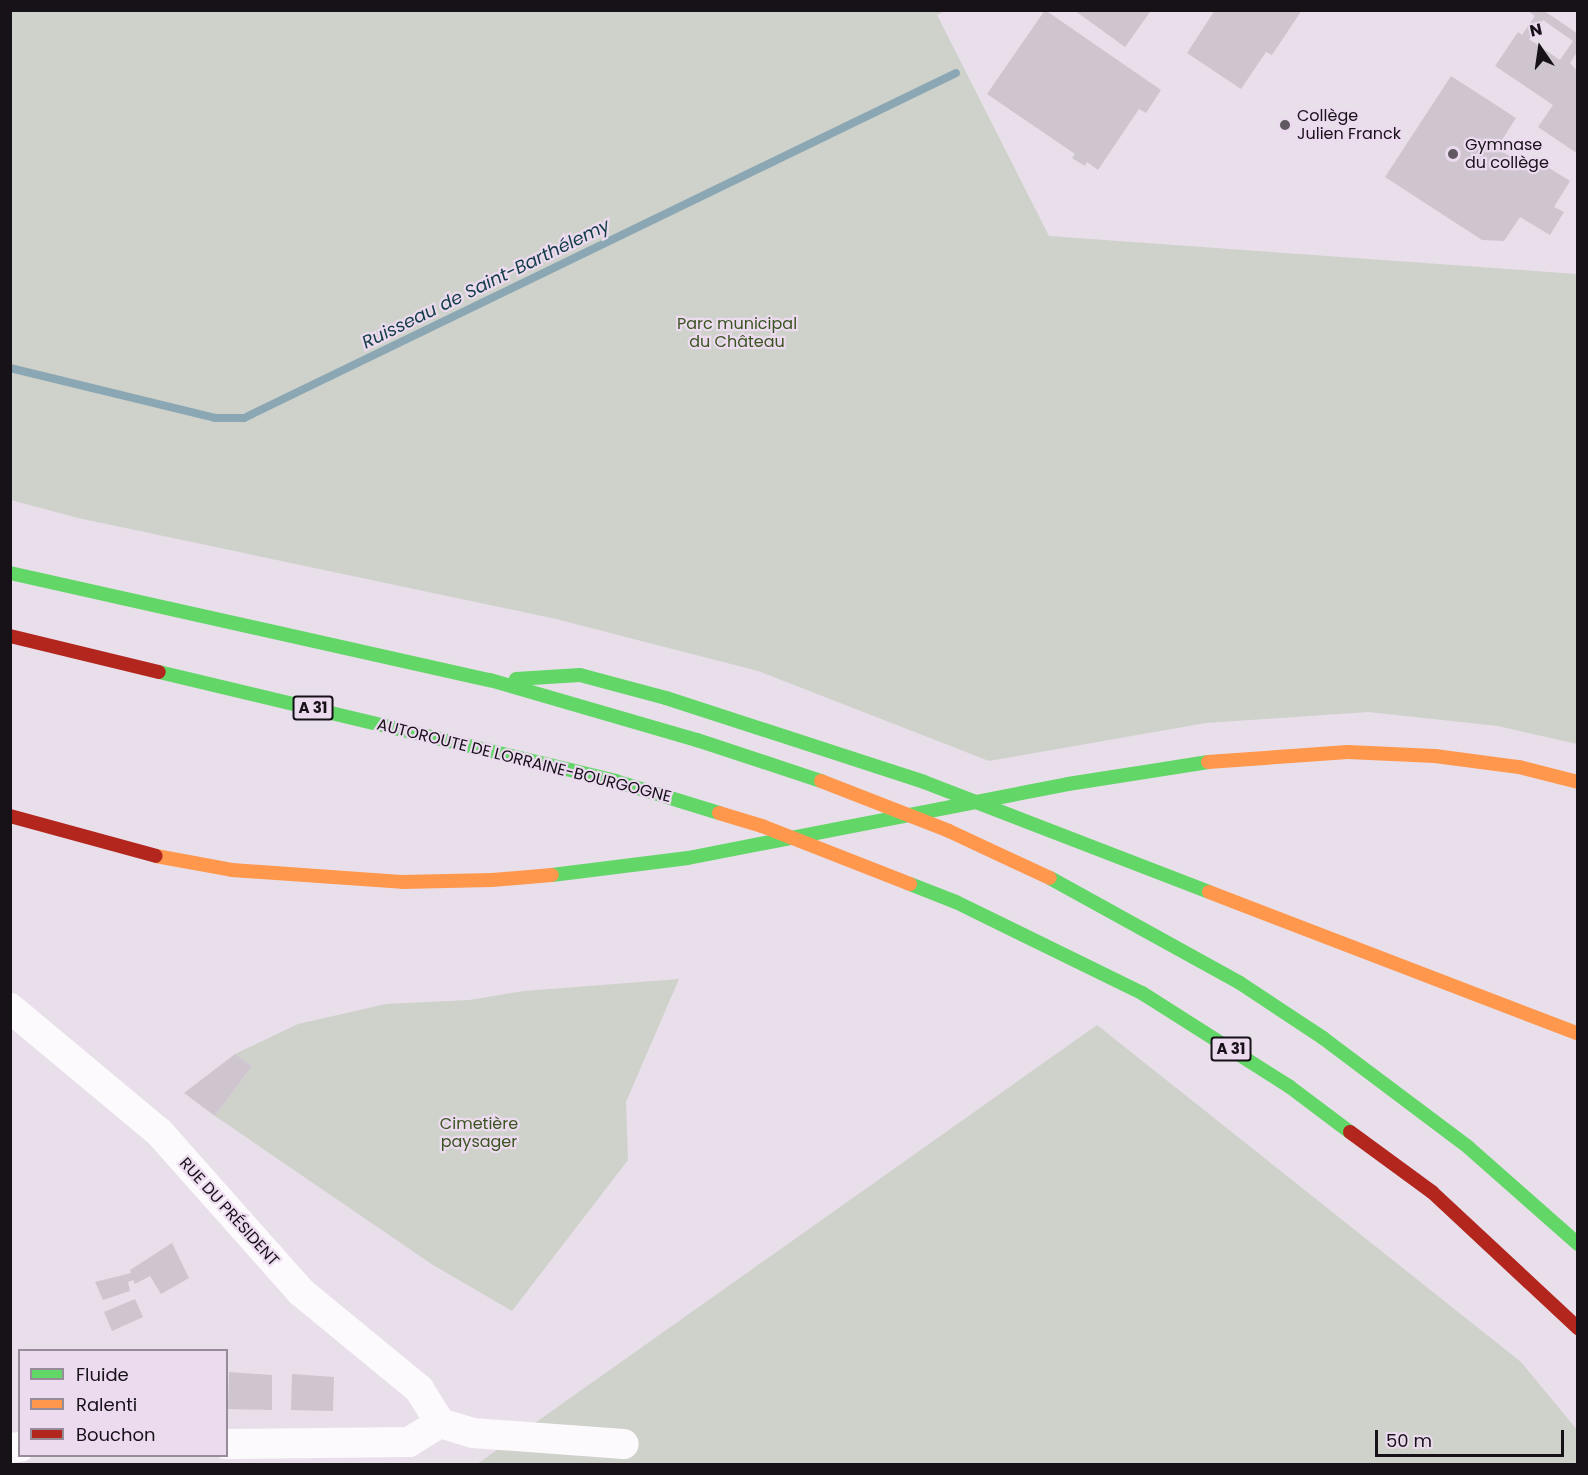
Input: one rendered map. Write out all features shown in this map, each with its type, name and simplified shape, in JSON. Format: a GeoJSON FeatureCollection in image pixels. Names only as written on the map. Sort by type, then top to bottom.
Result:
{"type":"FeatureCollection","features":[{"type":"Feature","properties":{"kind":"highway"},"geometry":{"type":"LineString","coordinates":[[10,573],[490,680],[708,743],[807,775],[950,831],[1061,883],[1240,983],[1323,1038],[1468,1146],[1578,1244]]}},
{"type":"Feature","properties":{"kind":"highway","name":"AUTOROUTE DE LORRAINE-BOURGOGNE"},"geometry":{"type":"LineString","coordinates":[[10,636],[615,781],[762,826],[956,902],[1142,993],[1290,1087],[1431,1192],[1578,1328]]}},
{"type":"Feature","properties":{"kind":"highway"},"geometry":{"type":"LineString","coordinates":[[490,680],[580,675],[666,698],[830,749],[924,782],[1578,1034]]}},
{"type":"Feature","properties":{"kind":"highway"},"geometry":{"type":"LineString","coordinates":[[10,816],[146,854],[232,870],[402,882],[492,880],[565,874],[688,858],[1068,784],[1168,767],[1255,757],[1348,752],[1435,756],[1519,767],[1578,782]]}},
{"type":"Feature","properties":{"kind":"street","name":"RUE DU PRÉSIDENT"},"geometry":{"type":"LineString","coordinates":[[10,1008],[159,1132],[301,1292],[419,1389],[440,1423]]}},
{"type":"Feature","properties":{"kind":"street"},"geometry":{"type":"LineString","coordinates":[[228,1444],[409,1442],[440,1423],[473,1433],[624,1444]]}},
{"type":"Feature","properties":{"kind":"green space","name":"Parc municipal du Château"},"geometry":{"type":"Polygon","coordinates":[[[10,11],[945,11],[937,15],[1049,236],[1577,274],[1577,744],[1498,726],[1368,712],[1206,723],[989,761],[758,671],[556,619],[78,518],[11,500],[10,11]]]}},
{"type":"Feature","properties":{"kind":"green space","name":"Cimetière paysager"},"geometry":{"type":"Polygon","coordinates":[[[679,979],[626,1102],[628,1160],[512,1311],[433,1265],[215,1116],[252,1066],[235,1054],[298,1024],[386,1004],[469,1000],[524,991],[679,979]]]}},
{"type":"Feature","properties":{"kind":"green space"},"geometry":{"type":"Polygon","coordinates":[[[1097,1025],[1521,1362],[1578,1431],[1577,1464],[477,1464],[1097,1025]]]}},
{"type":"Feature","properties":{"kind":"building"},"geometry":{"type":"Polygon","coordinates":[[[1045,10],[1161,90],[1146,113],[1139,109],[1098,170],[1087,162],[1085,166],[1072,158],[1075,154],[987,94],[1045,10]]]}},
{"type":"Feature","properties":{"kind":"building"},"geometry":{"type":"Polygon","coordinates":[[[1074,10],[1148,10],[1150,12],[1125,47],[1074,10]]]}},
{"type":"Feature","properties":{"kind":"building"},"geometry":{"type":"Polygon","coordinates":[[[1215,10],[1302,10],[1272,55],[1266,52],[1241,89],[1187,53],[1215,10]]]}},
{"type":"Feature","properties":{"kind":"building"},"geometry":{"type":"Polygon","coordinates":[[[1527,10],[1543,10],[1578,34],[1578,51],[1570,63],[1578,72],[1578,154],[1538,127],[1553,105],[1495,66],[1518,32],[1522,35],[1535,16],[1527,10]],[[1543,20],[1529,39],[1560,60],[1573,41],[1543,20]]]}},
{"type":"Feature","properties":{"kind":"building","name":"Gymnase du collège"},"geometry":{"type":"Polygon","coordinates":[[[1451,76],[1516,118],[1497,148],[1529,169],[1536,160],[1570,181],[1554,207],[1564,212],[1550,235],[1520,217],[1504,241],[1482,240],[1385,177],[1451,76]]]}},
{"type":"Feature","properties":{"kind":"building"},"geometry":{"type":"Polygon","coordinates":[[[235,1054],[252,1066],[215,1116],[184,1093],[235,1054]]]}},
{"type":"Feature","properties":{"kind":"building"},"geometry":{"type":"Polygon","coordinates":[[[172,1243],[189,1278],[161,1294],[150,1276],[135,1284],[133,1280],[128,1282],[130,1291],[103,1300],[95,1282],[131,1273],[130,1270],[172,1243]]]}},
{"type":"Feature","properties":{"kind":"building"},"geometry":{"type":"Polygon","coordinates":[[[135,1299],[143,1317],[112,1331],[104,1312],[135,1299]]]}},
{"type":"Feature","properties":{"kind":"building"},"geometry":{"type":"Polygon","coordinates":[[[229,1372],[272,1375],[272,1410],[228,1409],[229,1372]]]}},
{"type":"Feature","properties":{"kind":"building"},"geometry":{"type":"Polygon","coordinates":[[[292,1374],[334,1377],[333,1411],[291,1410],[292,1374]]]}},
{"type":"Feature","properties":{"kind":"waterway","name":"Ruisseau de Saint-Barthélemy"},"geometry":{"type":"LineString","coordinates":[[10,368],[215,418],[244,418],[956,73]]}},
{"type":"Feature","properties":{"kind":"traffic: fast"},"geometry":{"type":"LineString","coordinates":[[10,573],[490,680],[697,740],[821,781]]}},
{"type":"Feature","properties":{"kind":"traffic: fast"},"geometry":{"type":"LineString","coordinates":[[159,672],[615,781],[719,813]]}},
{"type":"Feature","properties":{"kind":"traffic: fast"},"geometry":{"type":"LineString","coordinates":[[516,679],[580,675],[666,698],[924,782],[1209,892]]}},
{"type":"Feature","properties":{"kind":"traffic: fast"},"geometry":{"type":"LineString","coordinates":[[552,875],[688,858],[1068,784],[1208,762]]}},
{"type":"Feature","properties":{"kind":"traffic: fast"},"geometry":{"type":"LineString","coordinates":[[1050,878],[1240,983],[1323,1038],[1468,1147],[1578,1244]]}},
{"type":"Feature","properties":{"kind":"traffic: fast"},"geometry":{"type":"LineString","coordinates":[[910,884],[956,902],[1142,993],[1290,1087],[1350,1132]]}},
{"type":"Feature","properties":{"kind":"traffic: slow"},"geometry":{"type":"LineString","coordinates":[[1208,762],[1348,752],[1435,756],[1519,767],[1578,782]]}},
{"type":"Feature","properties":{"kind":"traffic: slow"},"geometry":{"type":"LineString","coordinates":[[821,781],[949,831],[1050,878]]}},
{"type":"Feature","properties":{"kind":"traffic: slow"},"geometry":{"type":"LineString","coordinates":[[719,813],[762,826],[910,884]]}},
{"type":"Feature","properties":{"kind":"traffic: slow"},"geometry":{"type":"LineString","coordinates":[[156,856],[232,870],[402,882],[492,880],[552,875]]}},
{"type":"Feature","properties":{"kind":"traffic: slow"},"geometry":{"type":"LineString","coordinates":[[1209,892],[1578,1034]]}},
{"type":"Feature","properties":{"kind":"traffic: jam"},"geometry":{"type":"LineString","coordinates":[[10,636],[159,672]]}},
{"type":"Feature","properties":{"kind":"traffic: jam"},"geometry":{"type":"LineString","coordinates":[[10,816],[156,856]]}},
{"type":"Feature","properties":{"kind":"traffic: jam"},"geometry":{"type":"LineString","coordinates":[[1350,1132],[1432,1192],[1578,1328]]}},
{"type":"Feature","properties":{"kind":"place","name":"Collège Julien Franck"},"geometry":{"type":"Point","coordinates":[1285,125]}},
{"type":"Feature","properties":{"kind":"place","name":"Gymnase du collège"},"geometry":{"type":"Point","coordinates":[1453,154]}}]}
